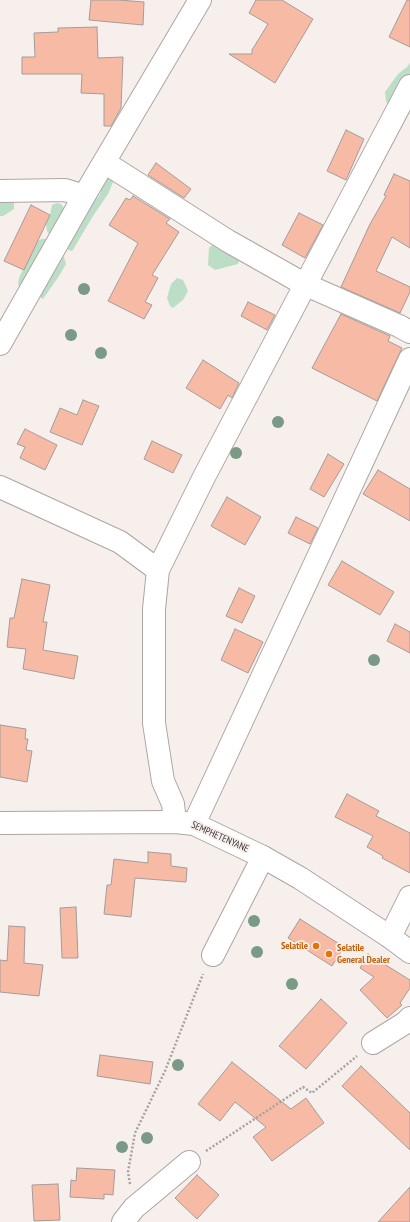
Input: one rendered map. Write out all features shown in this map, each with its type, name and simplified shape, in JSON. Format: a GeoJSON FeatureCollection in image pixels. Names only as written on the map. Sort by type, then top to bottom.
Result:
{"type":"FeatureCollection","features":[{"type":"Feature","properties":{"kind":"street"},"geometry":{"type":"LineString","coordinates":[[0,344],[84,196],[200,0]]}},
{"type":"Feature","properties":{"kind":"street"},"geometry":{"type":"LineString","coordinates":[[184,823],[173,804],[163,781],[154,723],[154,609],[158,570],[204,476],[304,284],[410,86]]}},
{"type":"Feature","properties":{"kind":"street"},"geometry":{"type":"LineString","coordinates":[[104,162],[228,241],[304,284],[410,332]]}},
{"type":"Feature","properties":{"kind":"street"},"geometry":{"type":"LineString","coordinates":[[0,191],[65,190],[84,196]]}},
{"type":"Feature","properties":{"kind":"street"},"geometry":{"type":"LineString","coordinates":[[184,823],[410,359]]}},
{"type":"Feature","properties":{"kind":"street"},"geometry":{"type":"LineString","coordinates":[[0,486],[120,542],[158,570]]}},
{"type":"Feature","properties":{"kind":"street","name":"SEMPHETENYANE"},"geometry":{"type":"LineString","coordinates":[[0,823],[184,823],[263,857],[300,878],[390,936],[410,952]]}},
{"type":"Feature","properties":{"kind":"street"},"geometry":{"type":"LineString","coordinates":[[213,954],[263,857]]}},
{"type":"Feature","properties":{"kind":"street"},"geometry":{"type":"LineString","coordinates":[[390,936],[410,897]]}},
{"type":"Feature","properties":{"kind":"street"},"geometry":{"type":"LineString","coordinates":[[373,1043],[405,1023],[410,1018]]}},
{"type":"Feature","properties":{"kind":"street"},"geometry":{"type":"LineString","coordinates":[[129,1215],[189,1162]]}},
{"type":"Feature","properties":{"kind":"path"},"geometry":{"type":"LineString","coordinates":[[129,1215],[128,1172],[135,1133],[165,1070],[213,954]]}},
{"type":"Feature","properties":{"kind":"path"},"geometry":{"type":"LineString","coordinates":[[189,1162],[303,1087],[312,1093],[373,1043]]}},
{"type":"Feature","properties":{"kind":"green space"},"geometry":{"type":"Polygon","coordinates":[[[410,63],[410,78],[393,108],[386,102],[385,92],[398,74],[410,63]]]}},
{"type":"Feature","properties":{"kind":"green space"},"geometry":{"type":"Polygon","coordinates":[[[110,177],[114,180],[108,194],[72,251],[68,250],[67,244],[91,205],[99,196],[101,192],[101,185],[110,177]]]}},
{"type":"Feature","properties":{"kind":"green space"},"geometry":{"type":"Polygon","coordinates":[[[0,199],[14,201],[14,209],[3,216],[0,216],[0,199]]]}},
{"type":"Feature","properties":{"kind":"green space"},"geometry":{"type":"Polygon","coordinates":[[[57,203],[61,204],[65,209],[51,236],[47,231],[46,223],[50,215],[52,205],[57,203]]]}},
{"type":"Feature","properties":{"kind":"green space"},"geometry":{"type":"Polygon","coordinates":[[[47,239],[50,242],[24,288],[18,285],[19,278],[37,241],[47,239]]]}},
{"type":"Feature","properties":{"kind":"green space"},"geometry":{"type":"Polygon","coordinates":[[[213,244],[240,258],[238,264],[215,270],[208,265],[209,248],[213,244]]]}},
{"type":"Feature","properties":{"kind":"green space"},"geometry":{"type":"Polygon","coordinates":[[[64,257],[66,264],[43,299],[41,298],[40,295],[60,258],[64,257]]]}},
{"type":"Feature","properties":{"kind":"green space"},"geometry":{"type":"Polygon","coordinates":[[[177,278],[183,280],[188,291],[183,300],[173,308],[170,306],[167,298],[171,284],[177,278]]]}},
{"type":"Feature","properties":{"kind":"building"},"geometry":{"type":"Polygon","coordinates":[[[91,0],[144,2],[143,25],[89,20],[91,0]]]}},
{"type":"Feature","properties":{"kind":"building"},"geometry":{"type":"Polygon","coordinates":[[[256,0],[282,0],[313,19],[275,83],[229,54],[252,54],[252,50],[268,24],[249,13],[256,0]]]}},
{"type":"Feature","properties":{"kind":"building"},"geometry":{"type":"Polygon","coordinates":[[[407,0],[410,0],[410,47],[389,37],[407,0]]]}},
{"type":"Feature","properties":{"kind":"building"},"geometry":{"type":"Polygon","coordinates":[[[97,27],[98,58],[123,57],[121,108],[111,126],[104,126],[104,94],[81,93],[82,74],[22,74],[22,57],[35,57],[34,33],[58,32],[58,28],[97,27]]]}},
{"type":"Feature","properties":{"kind":"building"},"geometry":{"type":"Polygon","coordinates":[[[346,130],[364,139],[346,180],[327,171],[346,130]]]}},
{"type":"Feature","properties":{"kind":"building"},"geometry":{"type":"Polygon","coordinates":[[[156,163],[191,189],[184,198],[148,175],[156,163]]]}},
{"type":"Feature","properties":{"kind":"building"},"geometry":{"type":"Polygon","coordinates":[[[394,174],[410,181],[410,248],[392,237],[376,271],[410,287],[410,292],[400,313],[341,287],[370,224],[386,196],[384,195],[394,174]]]}},
{"type":"Feature","properties":{"kind":"building"},"geometry":{"type":"Polygon","coordinates":[[[133,196],[170,219],[166,223],[179,232],[152,275],[158,278],[145,302],[152,305],[144,319],[108,301],[138,243],[109,225],[126,198],[130,200],[133,196]]]}},
{"type":"Feature","properties":{"kind":"building"},"geometry":{"type":"Polygon","coordinates":[[[31,205],[50,215],[24,270],[4,261],[31,205]]]}},
{"type":"Feature","properties":{"kind":"building"},"geometry":{"type":"Polygon","coordinates":[[[299,213],[323,225],[305,258],[282,245],[299,213]]]}},
{"type":"Feature","properties":{"kind":"building"},"geometry":{"type":"Polygon","coordinates":[[[248,302],[275,315],[267,330],[241,316],[248,302]]]}},
{"type":"Feature","properties":{"kind":"building"},"geometry":{"type":"Polygon","coordinates":[[[341,314],[390,336],[388,341],[402,348],[377,401],[312,368],[341,314]]]}},
{"type":"Feature","properties":{"kind":"building"},"geometry":{"type":"Polygon","coordinates":[[[203,360],[239,383],[232,398],[228,395],[220,409],[186,388],[203,360]]]}},
{"type":"Feature","properties":{"kind":"building"},"geometry":{"type":"Polygon","coordinates":[[[83,400],[99,406],[82,445],[50,432],[60,408],[77,415],[83,400]]]}},
{"type":"Feature","properties":{"kind":"building"},"geometry":{"type":"Polygon","coordinates":[[[25,429],[57,445],[45,470],[20,458],[25,447],[17,444],[25,429]]]}},
{"type":"Feature","properties":{"kind":"building"},"geometry":{"type":"Polygon","coordinates":[[[152,441],[182,455],[173,473],[144,459],[152,441]]]}},
{"type":"Feature","properties":{"kind":"building"},"geometry":{"type":"Polygon","coordinates":[[[328,454],[344,464],[324,497],[310,489],[328,454]]]}},
{"type":"Feature","properties":{"kind":"building"},"geometry":{"type":"Polygon","coordinates":[[[378,470],[410,489],[410,521],[363,494],[378,470]]]}},
{"type":"Feature","properties":{"kind":"building"},"geometry":{"type":"Polygon","coordinates":[[[227,497],[261,517],[245,545],[211,526],[227,497]]]}},
{"type":"Feature","properties":{"kind":"building"},"geometry":{"type":"Polygon","coordinates":[[[296,517],[318,528],[310,544],[288,533],[296,517]]]}},
{"type":"Feature","properties":{"kind":"building"},"geometry":{"type":"Polygon","coordinates":[[[342,561],[394,592],[380,615],[328,585],[342,561]]]}},
{"type":"Feature","properties":{"kind":"building"},"geometry":{"type":"Polygon","coordinates":[[[22,579],[50,585],[43,622],[47,622],[43,650],[78,656],[74,679],[23,669],[26,649],[7,647],[10,618],[14,618],[22,579]]]}},
{"type":"Feature","properties":{"kind":"building"},"geometry":{"type":"Polygon","coordinates":[[[239,588],[255,596],[242,623],[226,616],[239,588]]]}},
{"type":"Feature","properties":{"kind":"building"},"geometry":{"type":"Polygon","coordinates":[[[395,624],[410,632],[410,653],[387,641],[395,624]]]}},
{"type":"Feature","properties":{"kind":"building"},"geometry":{"type":"Polygon","coordinates":[[[235,629],[263,642],[248,673],[221,660],[235,629]]]}},
{"type":"Feature","properties":{"kind":"building"},"geometry":{"type":"Polygon","coordinates":[[[0,725],[26,729],[25,739],[28,739],[26,750],[32,751],[27,782],[0,777],[0,725]]]}},
{"type":"Feature","properties":{"kind":"building"},"geometry":{"type":"Polygon","coordinates":[[[347,794],[379,811],[376,816],[410,833],[410,873],[382,858],[383,856],[367,847],[373,836],[335,817],[347,794]]]}},
{"type":"Feature","properties":{"kind":"building"},"geometry":{"type":"Polygon","coordinates":[[[148,852],[171,854],[171,866],[187,868],[186,882],[135,878],[131,917],[104,914],[107,885],[111,885],[114,859],[148,863],[148,852]]]}},
{"type":"Feature","properties":{"kind":"building"},"geometry":{"type":"Polygon","coordinates":[[[76,907],[78,958],[62,958],[60,908],[76,907]]]}},
{"type":"Feature","properties":{"kind":"building"},"geometry":{"type":"Polygon","coordinates":[[[300,919],[344,947],[332,966],[288,938],[300,919]]]}},
{"type":"Feature","properties":{"kind":"building"},"geometry":{"type":"Polygon","coordinates":[[[9,926],[25,927],[24,963],[43,965],[39,996],[0,992],[0,960],[7,961],[9,926]]]}},
{"type":"Feature","properties":{"kind":"building"},"geometry":{"type":"Polygon","coordinates":[[[368,954],[410,980],[410,988],[400,1003],[402,1005],[387,1018],[360,990],[374,977],[360,968],[368,954]]]}},
{"type":"Feature","properties":{"kind":"building"},"geometry":{"type":"Polygon","coordinates":[[[321,999],[347,1023],[306,1069],[279,1046],[321,999]]]}},
{"type":"Feature","properties":{"kind":"building"},"geometry":{"type":"Polygon","coordinates":[[[100,1055],[153,1062],[150,1084],[97,1076],[100,1055]]]}},
{"type":"Feature","properties":{"kind":"building"},"geometry":{"type":"Polygon","coordinates":[[[232,1062],[291,1109],[306,1098],[324,1123],[272,1161],[253,1137],[266,1127],[235,1102],[220,1121],[198,1104],[232,1062]]]}},
{"type":"Feature","properties":{"kind":"building"},"geometry":{"type":"Polygon","coordinates":[[[361,1066],[410,1113],[410,1150],[342,1086],[361,1066]]]}},
{"type":"Feature","properties":{"kind":"building"},"geometry":{"type":"Polygon","coordinates":[[[77,1168],[115,1170],[113,1195],[104,1194],[104,1199],[70,1197],[71,1180],[76,1181],[77,1168]]]}},
{"type":"Feature","properties":{"kind":"building"},"geometry":{"type":"Polygon","coordinates":[[[197,1175],[219,1195],[197,1219],[175,1198],[197,1175]]]}},
{"type":"Feature","properties":{"kind":"building"},"geometry":{"type":"Polygon","coordinates":[[[58,1184],[60,1220],[34,1221],[32,1185],[58,1184]]]}},
{"type":"Feature","properties":{"kind":"building"},"geometry":{"type":"Polygon","coordinates":[[[410,1187],[410,1222],[378,1222],[410,1187]]]}},
{"type":"Feature","properties":{"kind":"place","name":"Selatile"},"geometry":{"type":"Point","coordinates":[316,946]}},
{"type":"Feature","properties":{"kind":"place","name":"Selatile General Dealer"},"geometry":{"type":"Point","coordinates":[329,954]}}]}
